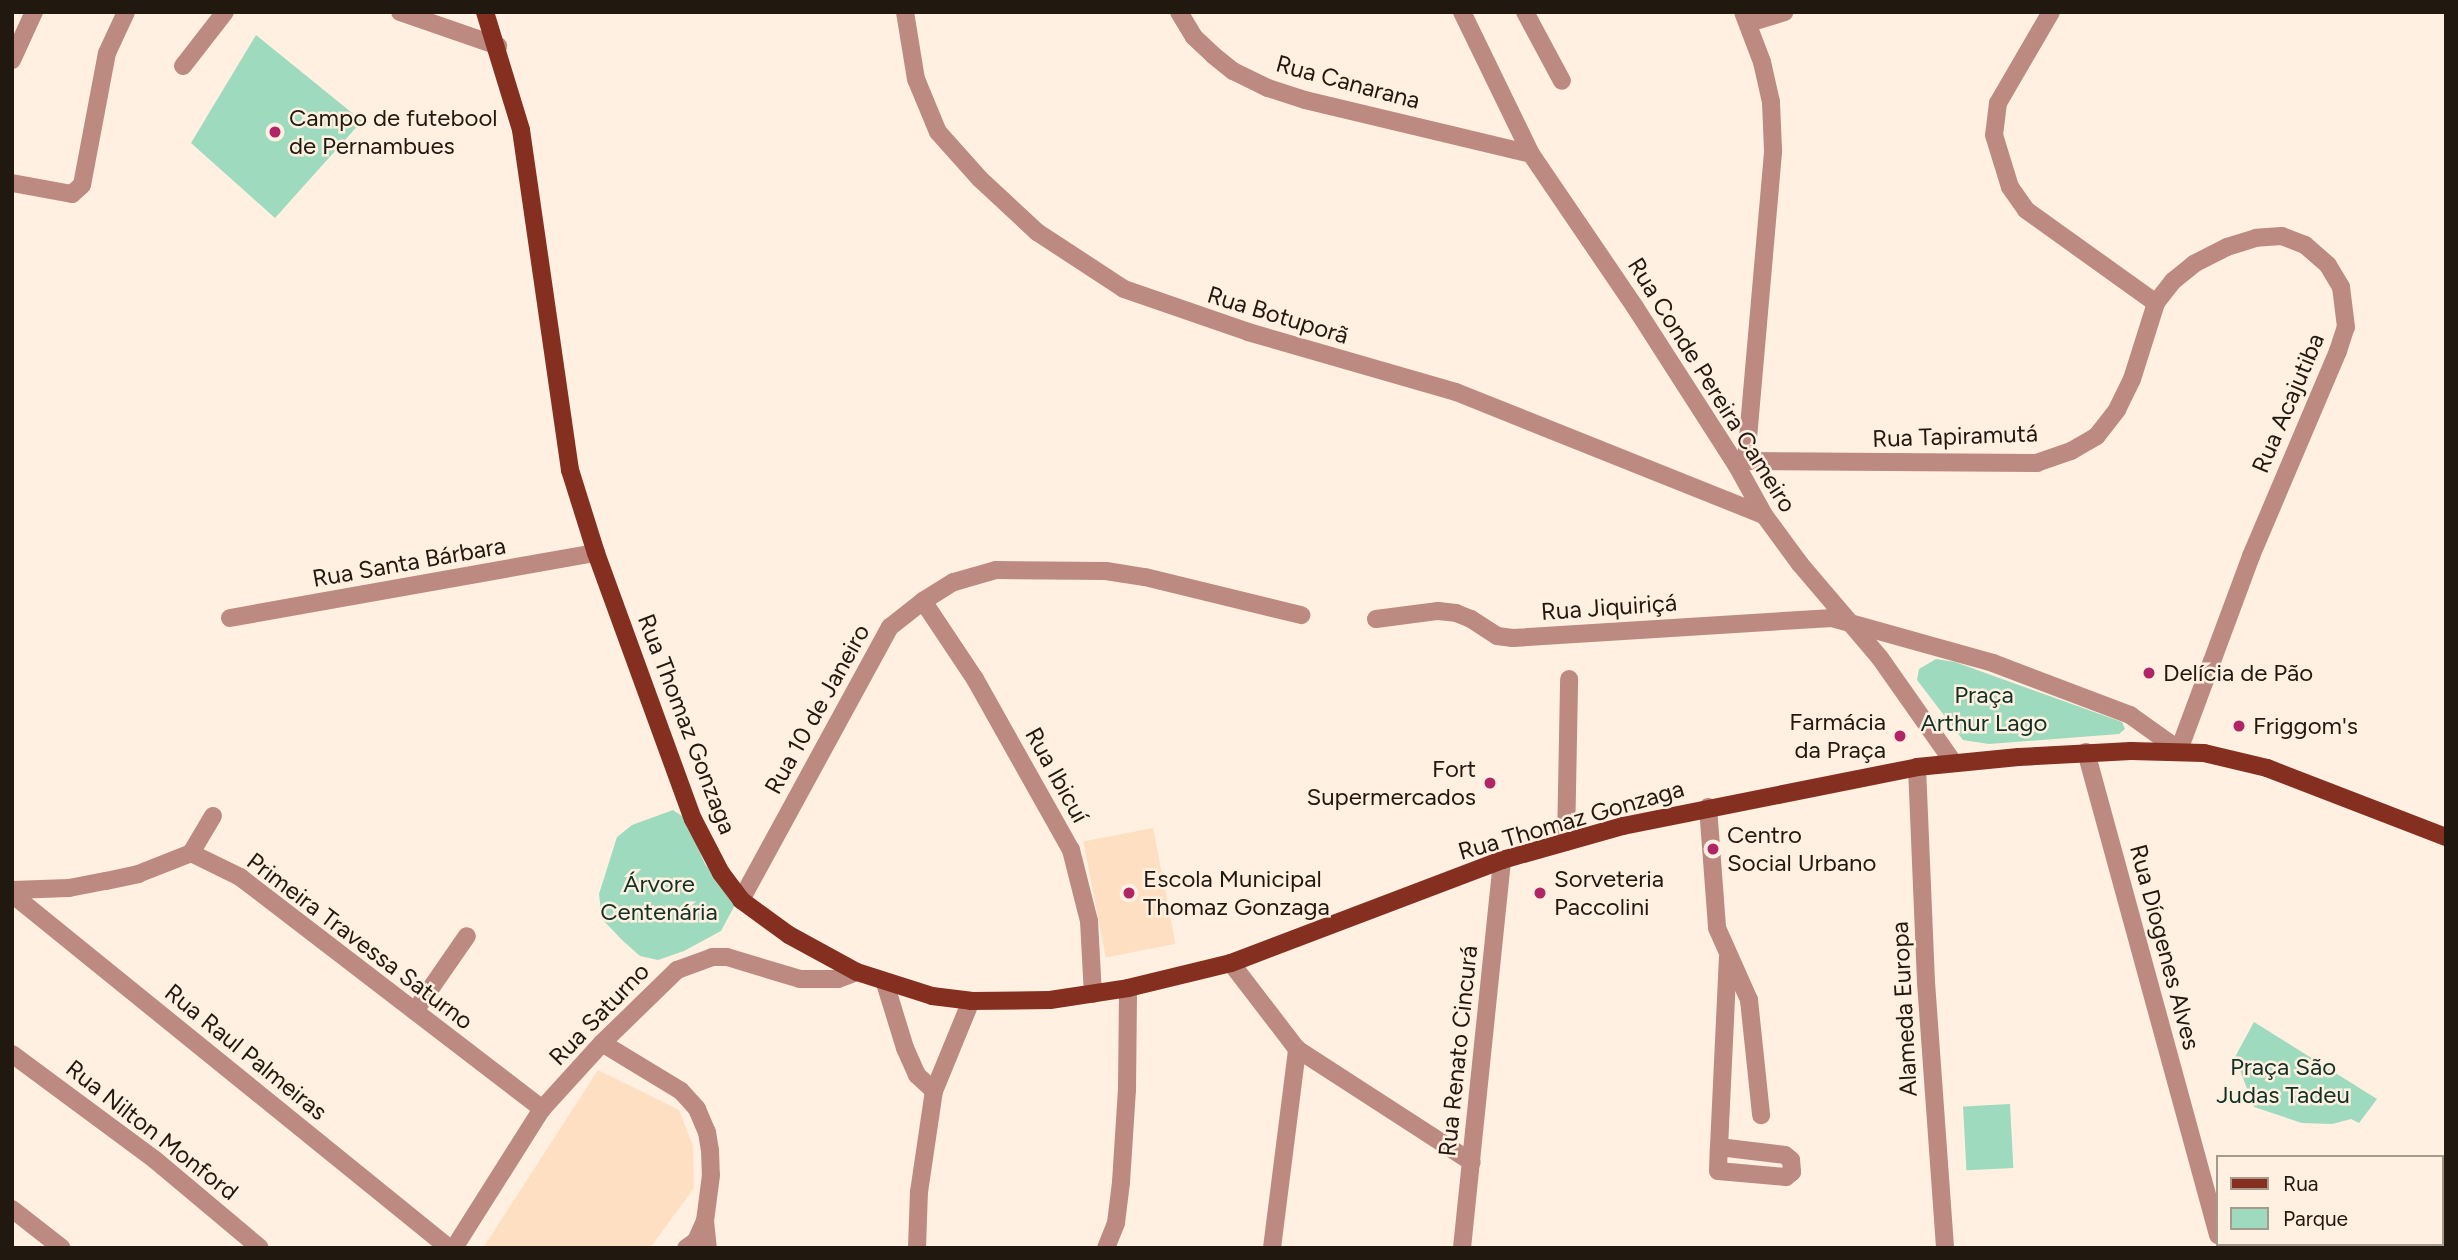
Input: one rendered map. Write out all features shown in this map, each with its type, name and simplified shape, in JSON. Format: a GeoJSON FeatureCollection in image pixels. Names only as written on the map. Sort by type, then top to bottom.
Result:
{"type":"FeatureCollection","features":[{"type":"Feature","properties":{"kind":"main road","name":"Rua Thomaz Gonzaga"},"geometry":{"type":"LineString","coordinates":[[485,12],[498,46],[521,130],[570,470],[596,553],[693,820],[721,873],[741,900],[789,935],[857,972],[932,996],[971,1000],[1011,1002],[1128,988],[1231,963],[1502,860],[1566,842],[1708,807],[1953,762],[2086,752],[2179,750],[2267,768],[2446,837]]}},
{"type":"Feature","properties":{"kind":"street"},"geometry":{"type":"LineString","coordinates":[[12,60],[34,12]]}},
{"type":"Feature","properties":{"kind":"street"},"geometry":{"type":"LineString","coordinates":[[12,183],[61,194],[72,194],[82,185],[107,53],[126,12]]}},
{"type":"Feature","properties":{"kind":"street"},"geometry":{"type":"LineString","coordinates":[[183,66],[225,12]]}},
{"type":"Feature","properties":{"kind":"street"},"geometry":{"type":"LineString","coordinates":[[400,12],[498,46]]}},
{"type":"Feature","properties":{"kind":"street","name":"Rua Botuporã"},"geometry":{"type":"LineString","coordinates":[[905,12],[916,79],[937,132],[980,179],[1037,232],[1124,289],[1248,332],[1456,392],[1764,516]]}},
{"type":"Feature","properties":{"kind":"street","name":"Rua Canarana"},"geometry":{"type":"LineString","coordinates":[[1179,12],[1194,37],[1213,55],[1233,71],[1268,88],[1305,100],[1531,153]]}},
{"type":"Feature","properties":{"kind":"street","name":"Rua Conde Pereira Cameiro"},"geometry":{"type":"LineString","coordinates":[[1462,12],[1531,153],[1742,464],[1764,516],[1800,564],[1852,621],[1953,762]]}},
{"type":"Feature","properties":{"kind":"street"},"geometry":{"type":"LineString","coordinates":[[1525,12],[1562,81]]}},
{"type":"Feature","properties":{"kind":"street"},"geometry":{"type":"LineString","coordinates":[[1742,464],[1773,150],[1771,102],[1746,18],[1784,12]]}},
{"type":"Feature","properties":{"kind":"street"},"geometry":{"type":"LineString","coordinates":[[2051,12],[1998,103],[1994,135],[2010,187],[2026,210],[2156,303]]}},
{"type":"Feature","properties":{"kind":"street","name":"Rua Acajutiba"},"geometry":{"type":"LineString","coordinates":[[2156,303],[2173,281],[2194,264],[2227,247],[2256,238],[2282,236],[2305,245],[2328,265],[2341,286],[2346,307],[2346,327],[2338,351],[2251,556],[2179,750]]}},
{"type":"Feature","properties":{"kind":"street","name":"Rua Tapiramutá"},"geometry":{"type":"LineString","coordinates":[[1742,464],[2037,463],[2071,451],[2097,436],[2117,410],[2132,379],[2156,303]]}},
{"type":"Feature","properties":{"kind":"street","name":"Rua Santa Bárbara"},"geometry":{"type":"LineString","coordinates":[[230,618],[596,553]]}},
{"type":"Feature","properties":{"kind":"street","name":"Rua 10 de Janeiro"},"geometry":{"type":"LineString","coordinates":[[741,900],[890,627],[923,601],[954,582],[996,570],[1041,568],[1106,571],[1145,577],[1301,615]]}},
{"type":"Feature","properties":{"kind":"street","name":"Rua Ibicuí"},"geometry":{"type":"LineString","coordinates":[[923,601],[975,679],[1071,850],[1089,921],[1093,994]]}},
{"type":"Feature","properties":{"kind":"street","name":"Rua Jiquiriçá"},"geometry":{"type":"LineString","coordinates":[[1376,619],[1438,611],[1456,613],[1471,619],[1497,636],[1513,638],[1811,618],[1852,621]]}},
{"type":"Feature","properties":{"kind":"street"},"geometry":{"type":"LineString","coordinates":[[1852,621],[1993,663],[2130,715],[2179,750]]}},
{"type":"Feature","properties":{"kind":"street"},"geometry":{"type":"LineString","coordinates":[[1566,842],[1569,679]]}},
{"type":"Feature","properties":{"kind":"street","name":"Rua Díogenes Alves"},"geometry":{"type":"LineString","coordinates":[[2086,752],[2216,1228]]}},
{"type":"Feature","properties":{"kind":"street","name":"Alameda Europa"},"geometry":{"type":"LineString","coordinates":[[1917,767],[1927,996],[1945,1248]]}},
{"type":"Feature","properties":{"kind":"street"},"geometry":{"type":"LineString","coordinates":[[1708,807],[1717,928],[1728,957],[1742,978],[1749,1000],[1761,1115]]}},
{"type":"Feature","properties":{"kind":"street"},"geometry":{"type":"LineString","coordinates":[[12,892],[69,888],[138,874],[191,853],[213,816]]}},
{"type":"Feature","properties":{"kind":"street","name":"Primeira Travessa Saturno"},"geometry":{"type":"LineString","coordinates":[[191,853],[240,877],[542,1110]]}},
{"type":"Feature","properties":{"kind":"street","name":"Rua Renato Cincurá"},"geometry":{"type":"LineString","coordinates":[[1462,1248],[1502,860]]}},
{"type":"Feature","properties":{"kind":"street","name":"Rua Raul Palmeiras"},"geometry":{"type":"LineString","coordinates":[[12,892],[451,1248]]}},
{"type":"Feature","properties":{"kind":"street"},"geometry":{"type":"LineString","coordinates":[[415,1011],[467,936]]}},
{"type":"Feature","properties":{"kind":"street","name":"Rua Saturno"},"geometry":{"type":"LineString","coordinates":[[451,1248],[542,1110],[602,1043],[669,976],[712,957],[733,958],[800,979],[838,979],[857,972]]}},
{"type":"Feature","properties":{"kind":"street"},"geometry":{"type":"LineString","coordinates":[[1719,1147],[1728,957]]}},
{"type":"Feature","properties":{"kind":"street"},"geometry":{"type":"LineString","coordinates":[[1231,963],[1297,1049],[1472,1162]]}},
{"type":"Feature","properties":{"kind":"street"},"geometry":{"type":"LineString","coordinates":[[885,983],[917,1075],[934,1091]]}},
{"type":"Feature","properties":{"kind":"street"},"geometry":{"type":"LineString","coordinates":[[1105,1248],[1116,1223],[1121,1182],[1127,1090],[1128,988]]}},
{"type":"Feature","properties":{"kind":"street"},"geometry":{"type":"LineString","coordinates":[[917,1248],[919,1192],[934,1091],[971,1000]]}},
{"type":"Feature","properties":{"kind":"street"},"geometry":{"type":"LineString","coordinates":[[602,1043],[681,1091],[697,1109],[707,1132],[710,1150],[711,1175],[705,1221],[708,1248]]}},
{"type":"Feature","properties":{"kind":"street"},"geometry":{"type":"LineString","coordinates":[[1272,1248],[1297,1049]]}},
{"type":"Feature","properties":{"kind":"street","name":"Rua Nilton Monford"},"geometry":{"type":"LineString","coordinates":[[12,1054],[154,1159],[260,1248]]}},
{"type":"Feature","properties":{"kind":"street"},"geometry":{"type":"LineString","coordinates":[[12,1209],[62,1248]]}},
{"type":"Feature","properties":{"kind":"street"},"geometry":{"type":"LineString","coordinates":[[686,1248],[696,1241],[705,1221]]}},
{"type":"Feature","properties":{"kind":"shaded area","name":"Escola Municipal Thomaz Gonzaga"},"geometry":{"type":"Polygon","coordinates":[[[1153,828],[1176,944],[1106,957],[1083,842],[1153,828]]]}},
{"type":"Feature","properties":{"kind":"shaded area"},"geometry":{"type":"Polygon","coordinates":[[[598,1070],[679,1110],[693,1146],[694,1188],[650,1248],[483,1248],[598,1070]]]}},
{"type":"Feature","properties":{"kind":"green space","name":"Campo de futebool de Pernambues"},"geometry":{"type":"Polygon","coordinates":[[[256,35],[362,121],[275,218],[191,143],[256,35]]]}},
{"type":"Feature","properties":{"kind":"green space","name":"Praça Arthur Lago"},"geometry":{"type":"Polygon","coordinates":[[[1936,659],[1955,662],[2122,722],[2125,729],[2119,734],[1989,744],[1963,740],[1917,680],[1919,669],[1936,659]]]}},
{"type":"Feature","properties":{"kind":"green space","name":"Árvore Centenária"},"geometry":{"type":"Polygon","coordinates":[[[673,810],[685,818],[705,864],[736,903],[721,931],[684,951],[658,960],[640,956],[602,919],[599,894],[617,837],[632,825],[673,810]]]}},
{"type":"Feature","properties":{"kind":"green space","name":"Praça São Judas Tadeu"},"geometry":{"type":"Polygon","coordinates":[[[2254,1022],[2377,1099],[2359,1123],[2351,1119],[2332,1124],[2302,1123],[2254,1107],[2235,1057],[2254,1022]]]}},
{"type":"Feature","properties":{"kind":"green space"},"geometry":{"type":"Polygon","coordinates":[[[2010,1104],[2013,1168],[1966,1170],[1963,1106],[2010,1104]]]}},
{"type":"Feature","properties":{"kind":"place","name":"Campo de futebool de Pernambues"},"geometry":{"type":"Point","coordinates":[275,132]}},
{"type":"Feature","properties":{"kind":"place","name":"Delícia de Pão"},"geometry":{"type":"Point","coordinates":[2149,673]}},
{"type":"Feature","properties":{"kind":"place","name":"Friggom's"},"geometry":{"type":"Point","coordinates":[2239,726]}},
{"type":"Feature","properties":{"kind":"place","name":"Farmácia da Praça"},"geometry":{"type":"Point","coordinates":[1900,736]}},
{"type":"Feature","properties":{"kind":"place","name":"Fort Supermercados"},"geometry":{"type":"Point","coordinates":[1490,783]}},
{"type":"Feature","properties":{"kind":"place","name":"Centro Social Urbano"},"geometry":{"type":"Point","coordinates":[1713,849]}},
{"type":"Feature","properties":{"kind":"place","name":"Escola Municipal Thomaz Gonzaga"},"geometry":{"type":"Point","coordinates":[1129,893]}},
{"type":"Feature","properties":{"kind":"place","name":"Sorveteria Paccolini"},"geometry":{"type":"Point","coordinates":[1540,893]}}]}
